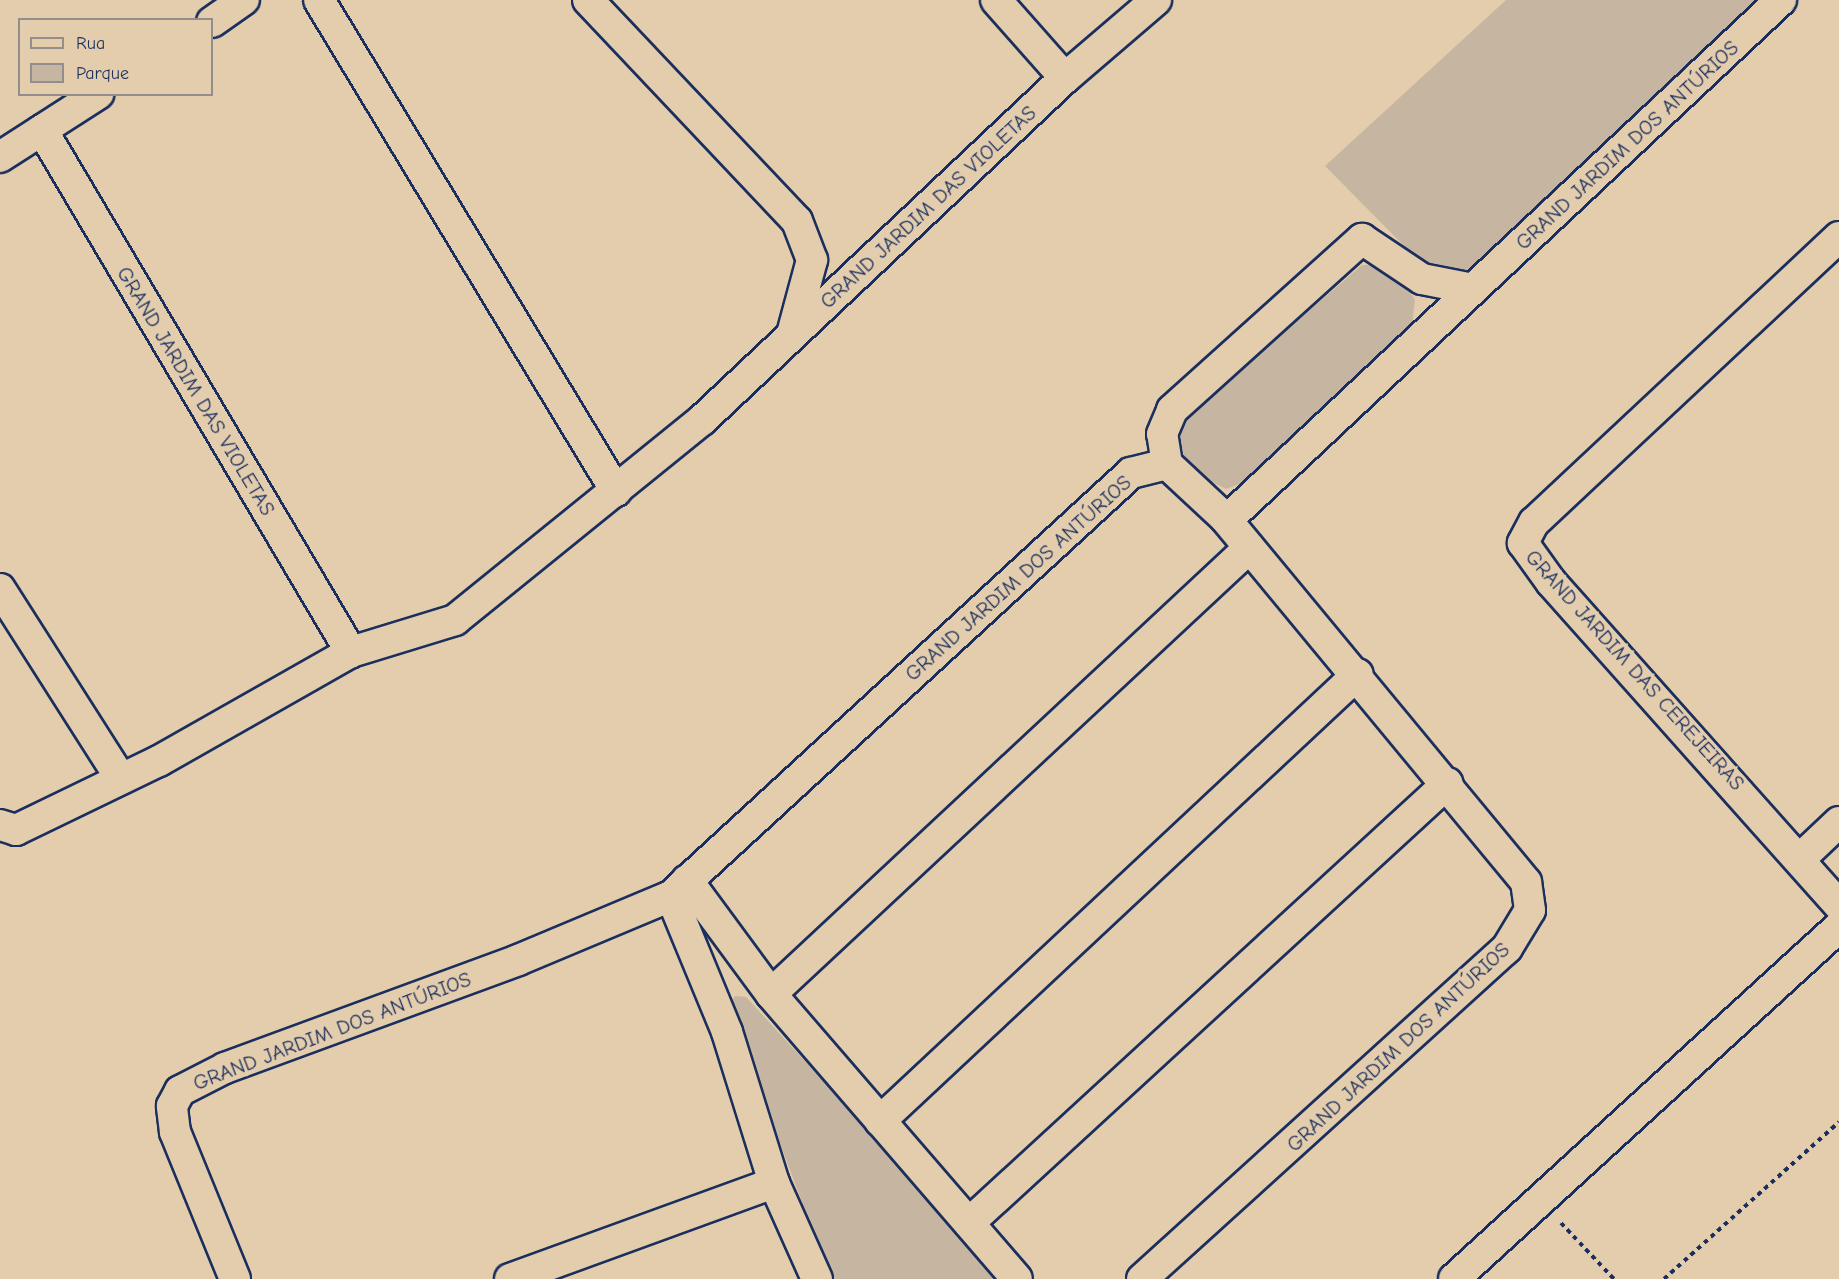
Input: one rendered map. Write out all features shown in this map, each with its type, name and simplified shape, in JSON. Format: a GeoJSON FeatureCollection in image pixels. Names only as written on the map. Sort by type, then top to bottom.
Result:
{"type":"FeatureCollection","features":[{"type":"Feature","properties":{"kind":"street"},"geometry":{"type":"LineString","coordinates":[[213,21],[244,0]]}},
{"type":"Feature","properties":{"kind":"street"},"geometry":{"type":"LineString","coordinates":[[319,0],[616,491]]}},
{"type":"Feature","properties":{"kind":"street","name":"GRAND JARDIM DAS VIOLETAS"},"geometry":{"type":"LineString","coordinates":[[588,0],[797,221],[812,260],[791,337]]}},
{"type":"Feature","properties":{"kind":"street"},"geometry":{"type":"LineString","coordinates":[[996,0],[1065,78]]}},
{"type":"Feature","properties":{"kind":"street","name":"GRAND JARDIM DAS VIOLETAS"},"geometry":{"type":"LineString","coordinates":[[0,825],[16,830],[121,779],[351,652],[454,620],[616,491],[791,337],[1065,78],[1156,0]]}},
{"type":"Feature","properties":{"kind":"street","name":"GRAND JARDIM DOS ANTÚRIOS"},"geometry":{"type":"LineString","coordinates":[[1142,1279],[1507,948],[1522,928],[1530,910],[1526,882],[1358,674],[1227,520],[1781,0]]}},
{"type":"Feature","properties":{"kind":"street"},"geometry":{"type":"LineString","coordinates":[[0,157],[95,96]]}},
{"type":"Feature","properties":{"kind":"street","name":"GRAND JARDIM DAS VIOLETAS"},"geometry":{"type":"LineString","coordinates":[[42,130],[351,652]]}},
{"type":"Feature","properties":{"kind":"street","name":"GRAND JARDIM DAS CEREJEIRAS"},"geometry":{"type":"LineString","coordinates":[[1839,237],[1534,522],[1523,543],[1551,582],[1802,857],[1839,904]]}},
{"type":"Feature","properties":{"kind":"street"},"geometry":{"type":"LineString","coordinates":[[1227,520],[1167,464],[1162,434],[1172,410],[1362,239],[1422,279],[1473,289]]}},
{"type":"Feature","properties":{"kind":"street","name":"GRAND JARDIM DOS ANTÚRIOS"},"geometry":{"type":"LineString","coordinates":[[235,1279],[175,1132],[172,1106],[180,1091],[225,1068],[518,960],[679,888],[1131,473],[1167,464]]}},
{"type":"Feature","properties":{"kind":"street"},"geometry":{"type":"LineString","coordinates":[[771,994],[1249,548]]}},
{"type":"Feature","properties":{"kind":"street"},"geometry":{"type":"LineString","coordinates":[[0,589],[121,779]]}},
{"type":"Feature","properties":{"kind":"street"},"geometry":{"type":"LineString","coordinates":[[880,1121],[1358,674]]}},
{"type":"Feature","properties":{"kind":"street"},"geometry":{"type":"LineString","coordinates":[[969,1223],[1448,783]]}},
{"type":"Feature","properties":{"kind":"street"},"geometry":{"type":"LineString","coordinates":[[1802,857],[1839,822]]}},
{"type":"Feature","properties":{"kind":"street"},"geometry":{"type":"LineString","coordinates":[[679,888],[1017,1279]]}},
{"type":"Feature","properties":{"kind":"street"},"geometry":{"type":"LineString","coordinates":[[679,888],[774,1183],[817,1279]]}},
{"type":"Feature","properties":{"kind":"street"},"geometry":{"type":"LineString","coordinates":[[1454,1279],[1839,927]]}},
{"type":"Feature","properties":{"kind":"street"},"geometry":{"type":"LineString","coordinates":[[510,1279],[774,1183]]}},
{"type":"Feature","properties":{"kind":"path"},"geometry":{"type":"LineString","coordinates":[[1664,1279],[1839,1122]]}},
{"type":"Feature","properties":{"kind":"path"},"geometry":{"type":"LineString","coordinates":[[1540,1201],[1614,1279]]}},
{"type":"Feature","properties":{"kind":"green space"},"geometry":{"type":"Polygon","coordinates":[[[1506,0],[1768,0],[1478,268],[1466,275],[1429,271],[1325,166],[1506,0]]]}},
{"type":"Feature","properties":{"kind":"green space"},"geometry":{"type":"Polygon","coordinates":[[[1362,265],[1378,265],[1403,281],[1415,300],[1411,332],[1240,484],[1226,489],[1200,476],[1186,462],[1180,443],[1181,426],[1192,412],[1362,265]]]}},
{"type":"Feature","properties":{"kind":"green space"},"geometry":{"type":"Polygon","coordinates":[[[735,996],[746,997],[1005,1279],[831,1279],[728,1005],[735,996]]]}}]}
